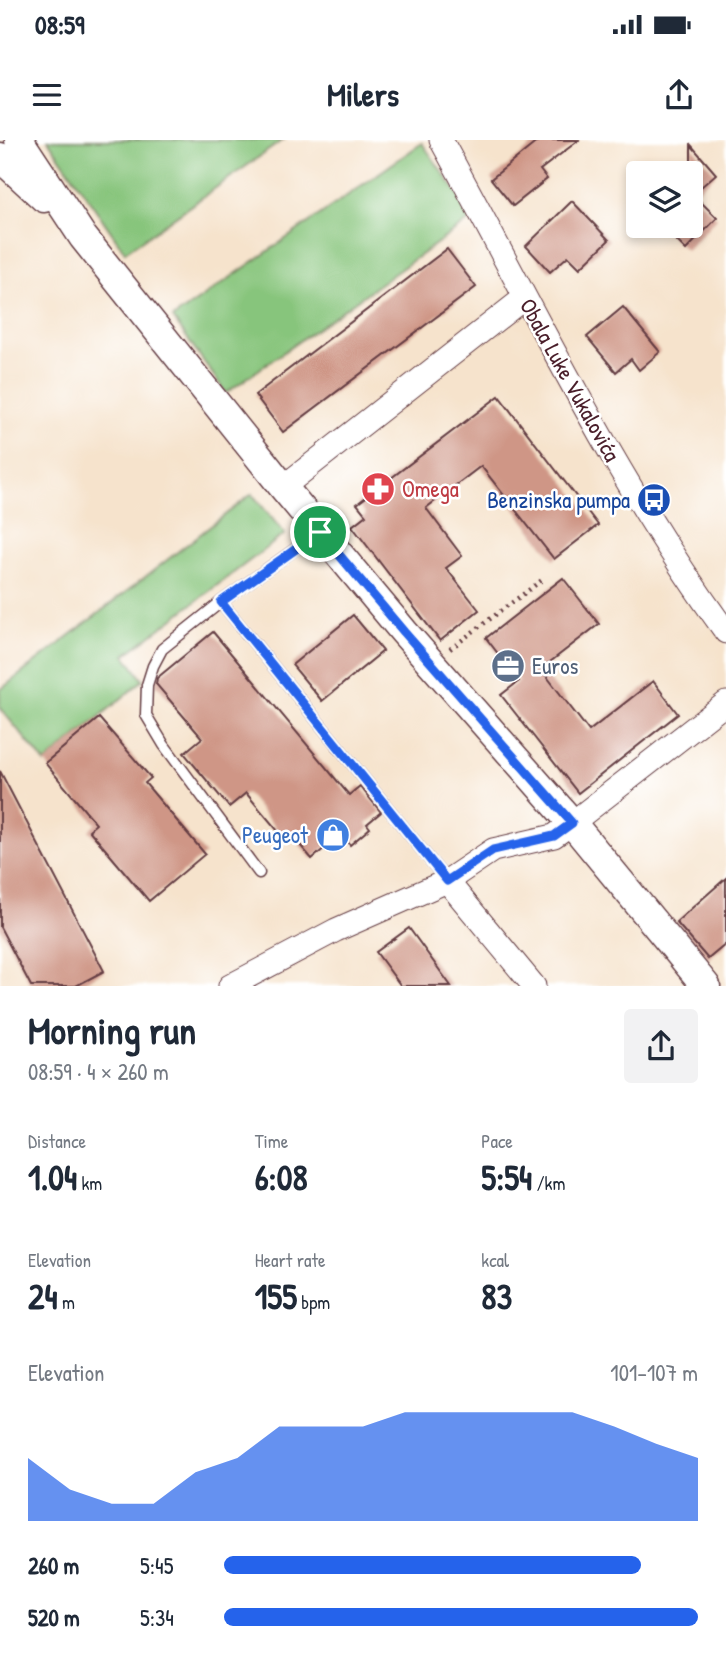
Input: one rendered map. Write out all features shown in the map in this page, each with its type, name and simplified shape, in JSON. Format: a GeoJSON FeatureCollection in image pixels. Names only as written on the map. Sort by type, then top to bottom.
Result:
{"type":"FeatureCollection","features":[{"type":"Feature","properties":{"kind":"street"},"geometry":{"type":"LineString","coordinates":[[19,140],[83,237],[283,487],[404,632],[572,823],[706,986]]}},
{"type":"Feature","properties":{"kind":"street","name":"Obala Luke Vukalovića"},"geometry":{"type":"LineString","coordinates":[[441,140],[524,298],[641,505],[719,607],[726,632]]}},
{"type":"Feature","properties":{"kind":"street"},"geometry":{"type":"LineString","coordinates":[[0,157],[83,237]]}},
{"type":"Feature","properties":{"kind":"street"},"geometry":{"type":"LineString","coordinates":[[283,487],[524,298]]}},
{"type":"Feature","properties":{"kind":"street"},"geometry":{"type":"LineString","coordinates":[[230,986],[337,930],[447,881],[493,850],[554,836],[726,704]]}},
{"type":"Feature","properties":{"kind":"street"},"geometry":{"type":"LineString","coordinates":[[447,881],[534,986]]}},
{"type":"Feature","properties":{"kind":"lane"},"geometry":{"type":"LineString","coordinates":[[259,873],[164,745],[146,715],[147,685],[162,649],[221,602],[320,532]]}},
{"type":"Feature","properties":{"kind":"lane"},"geometry":{"type":"LineString","coordinates":[[221,602],[447,881]]}},
{"type":"Feature","properties":{"kind":"path"},"geometry":{"type":"LineString","coordinates":[[450,649],[542,580]]}},
{"type":"Feature","properties":{"kind":"green space"},"geometry":{"type":"Polygon","coordinates":[[[48,140],[283,140],[125,252],[48,140]]]}},
{"type":"Feature","properties":{"kind":"green space"},"geometry":{"type":"Polygon","coordinates":[[[422,143],[474,217],[226,393],[173,318],[422,143]]]}},
{"type":"Feature","properties":{"kind":"green space"},"geometry":{"type":"Polygon","coordinates":[[[252,494],[285,534],[125,655],[143,680],[45,763],[0,708],[0,690],[252,494]]]}},
{"type":"Feature","properties":{"kind":"building"},"geometry":{"type":"Polygon","coordinates":[[[539,140],[579,140],[540,170],[547,179],[513,206],[491,179],[539,140]]]}},
{"type":"Feature","properties":{"kind":"building"},"geometry":{"type":"Polygon","coordinates":[[[691,145],[716,174],[703,185],[703,161],[691,161],[691,145]]]}},
{"type":"Feature","properties":{"kind":"building"},"geometry":{"type":"Polygon","coordinates":[[[572,201],[609,240],[580,268],[568,256],[550,272],[526,246],[572,201]]]}},
{"type":"Feature","properties":{"kind":"building"},"geometry":{"type":"Polygon","coordinates":[[[703,204],[717,218],[703,232],[703,204]]]}},
{"type":"Feature","properties":{"kind":"building"},"geometry":{"type":"Polygon","coordinates":[[[674,238],[698,238],[686,250],[674,238]]]}},
{"type":"Feature","properties":{"kind":"building"},"geometry":{"type":"Polygon","coordinates":[[[447,249],[476,287],[283,432],[255,395],[447,249]]]}},
{"type":"Feature","properties":{"kind":"building"},"geometry":{"type":"Polygon","coordinates":[[[623,307],[660,352],[639,370],[631,359],[616,372],[587,337],[623,307]]]}},
{"type":"Feature","properties":{"kind":"building"},"geometry":{"type":"Polygon","coordinates":[[[499,396],[598,525],[554,559],[481,466],[426,508],[462,556],[446,568],[479,610],[440,641],[352,526],[366,515],[357,504],[499,396]]]}},
{"type":"Feature","properties":{"kind":"building"},"geometry":{"type":"Polygon","coordinates":[[[563,578],[599,624],[541,669],[589,731],[653,681],[678,714],[578,793],[501,695],[519,681],[486,638],[563,578]]]}},
{"type":"Feature","properties":{"kind":"building"},"geometry":{"type":"Polygon","coordinates":[[[353,615],[383,651],[322,701],[292,665],[353,615]]]}},
{"type":"Feature","properties":{"kind":"building"},"geometry":{"type":"Polygon","coordinates":[[[213,632],[349,795],[360,786],[381,812],[367,824],[370,828],[350,845],[341,834],[312,859],[289,832],[283,837],[246,793],[229,807],[184,753],[202,738],[156,684],[157,678],[213,632]]]}},
{"type":"Feature","properties":{"kind":"building"},"geometry":{"type":"Polygon","coordinates":[[[99,718],[151,778],[145,783],[205,854],[149,901],[89,830],[96,824],[45,763],[99,718]]]}},
{"type":"Feature","properties":{"kind":"building"},"geometry":{"type":"Polygon","coordinates":[[[0,771],[104,971],[76,986],[31,986],[0,927],[0,771]]]}},
{"type":"Feature","properties":{"kind":"building"},"geometry":{"type":"Polygon","coordinates":[[[726,878],[726,944],[708,959],[676,922],[726,878]]]}},
{"type":"Feature","properties":{"kind":"building"},"geometry":{"type":"Polygon","coordinates":[[[409,928],[451,986],[401,986],[376,952],[409,928]]]}},
{"type":"Feature","properties":{"kind":"place","name":"Omega"},"geometry":{"type":"Point","coordinates":[378,489]}},
{"type":"Feature","properties":{"kind":"place","name":"Benzinska pumpa"},"geometry":{"type":"Point","coordinates":[654,500]}},
{"type":"Feature","properties":{"kind":"place","name":"Euros"},"geometry":{"type":"Point","coordinates":[508,666]}},
{"type":"Feature","properties":{"kind":"place","name":"Peugeot"},"geometry":{"type":"Point","coordinates":[333,835]}},
{"type":"Feature","properties":{"kind":"route"},"geometry":{"type":"LineString","coordinates":[[320,532],[572,823],[554,836],[493,850],[447,881],[221,602],[320,532]]}}]}
